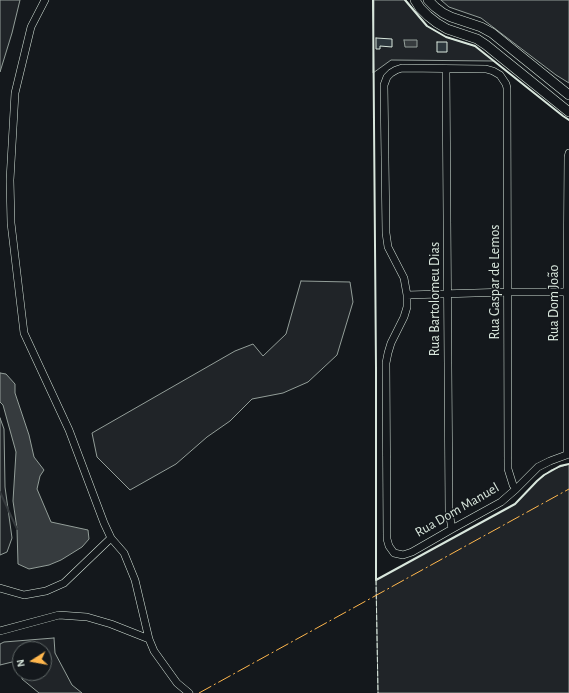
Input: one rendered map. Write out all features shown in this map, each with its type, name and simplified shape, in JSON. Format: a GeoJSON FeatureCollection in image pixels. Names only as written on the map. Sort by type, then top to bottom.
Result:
{"type":"FeatureCollection","features":[{"type":"Feature","properties":{"kind":"main road"},"geometry":{"type":"LineString","coordinates":[[416,0],[420,8],[437,24],[477,39],[569,112]]}},
{"type":"Feature","properties":{"kind":"main road"},"geometry":{"type":"LineString","coordinates":[[428,0],[435,7],[451,17],[482,27],[492,33],[569,95]]}},
{"type":"Feature","properties":{"kind":"street"},"geometry":{"type":"LineString","coordinates":[[45,0],[31,27],[16,93],[12,148],[10,180],[11,223],[24,333],[69,430],[100,514],[111,538],[124,553],[135,580],[149,639],[154,651],[177,683],[189,693]]}},
{"type":"Feature","properties":{"kind":"street"},"geometry":{"type":"LineString","coordinates":[[446,69],[402,68],[391,73],[384,85],[386,233],[391,254],[404,278],[407,295],[448,293],[567,292]]}},
{"type":"Feature","properties":{"kind":"street","name":"Rua Gaspar de Lemos"},"geometry":{"type":"LineString","coordinates":[[446,69],[486,69],[493,71],[500,75],[507,88],[508,469],[513,485],[516,489]]}},
{"type":"Feature","properties":{"kind":"street","name":"Rua Bartolomeu Dias"},"geometry":{"type":"LineString","coordinates":[[446,69],[449,512],[452,529]]}},
{"type":"Feature","properties":{"kind":"street","name":"Rua Dom João"},"geometry":{"type":"LineString","coordinates":[[568,454],[567,292],[569,153]]}},
{"type":"Feature","properties":{"kind":"street","name":"Rua Dom Manuel"},"geometry":{"type":"LineString","coordinates":[[407,295],[407,307],[404,317],[391,343],[386,363],[387,539],[389,546],[394,553],[403,555],[412,552],[502,502],[538,467],[568,454]]}},
{"type":"Feature","properties":{"kind":"street"},"geometry":{"type":"LineString","coordinates":[[0,588],[24,595],[46,591],[64,583],[111,538]]}},
{"type":"Feature","properties":{"kind":"street"},"geometry":{"type":"LineString","coordinates":[[0,631],[59,614],[87,617],[111,624],[149,639]]}},
{"type":"Feature","properties":{"kind":"shaded area"},"geometry":{"type":"Polygon","coordinates":[[[0,0],[20,0],[0,72],[0,0]]]}},
{"type":"Feature","properties":{"kind":"shaded area"},"geometry":{"type":"Polygon","coordinates":[[[374,0],[406,0],[427,26],[446,37],[475,46],[494,61],[391,60],[373,73],[374,0]]]}},
{"type":"Feature","properties":{"kind":"shaded area"},"geometry":{"type":"Polygon","coordinates":[[[441,0],[569,0],[569,83],[556,75],[481,18],[449,7],[441,0]]]}},
{"type":"Feature","properties":{"kind":"shaded area"},"geometry":{"type":"Polygon","coordinates":[[[404,40],[417,40],[417,47],[405,47],[404,40]]]}},
{"type":"Feature","properties":{"kind":"shaded area"},"geometry":{"type":"Polygon","coordinates":[[[301,281],[350,282],[353,302],[337,355],[308,382],[283,393],[252,399],[230,421],[207,437],[176,464],[130,490],[97,457],[92,433],[235,351],[253,344],[263,356],[286,334],[301,281]]]}},
{"type":"Feature","properties":{"kind":"shaded area"},"geometry":{"type":"Polygon","coordinates":[[[0,373],[6,374],[15,384],[15,393],[29,435],[34,457],[44,470],[40,476],[37,489],[51,522],[88,530],[89,539],[82,547],[61,560],[49,565],[29,569],[18,564],[17,529],[13,501],[16,452],[3,405],[0,402],[0,373]]]}},
{"type":"Feature","properties":{"kind":"shaded area"},"geometry":{"type":"Polygon","coordinates":[[[0,418],[4,429],[5,487],[12,538],[7,552],[0,555],[0,418]]]}},
{"type":"Feature","properties":{"kind":"shaded area"},"geometry":{"type":"Polygon","coordinates":[[[569,464],[569,693],[378,693],[376,580],[515,504],[537,481],[551,470],[569,464]]]}},
{"type":"Feature","properties":{"kind":"shaded area"},"geometry":{"type":"Polygon","coordinates":[[[54,638],[55,653],[72,685],[82,693],[39,693],[24,681],[52,681],[52,641],[16,641],[54,638]]]}},
{"type":"Feature","properties":{"kind":"shaded area"},"geometry":{"type":"Polygon","coordinates":[[[12,641],[12,662],[0,665],[0,644],[12,641]]]}},
{"type":"Feature","properties":{"kind":"building"},"geometry":{"type":"Polygon","coordinates":[[[376,38],[392,39],[392,47],[380,46],[380,49],[376,49],[376,38]]]}},
{"type":"Feature","properties":{"kind":"building"},"geometry":{"type":"Polygon","coordinates":[[[437,42],[447,42],[447,52],[437,52],[437,42]]]}},
{"type":"Feature","properties":{"kind":"waterway"},"geometry":{"type":"LineString","coordinates":[[0,492],[17,529]]}},
{"type":"Feature","properties":{"kind":"fence"},"geometry":{"type":"LineString","coordinates":[[376,580],[378,693]]}},
{"type":"Feature","properties":{"kind":"wall"},"geometry":{"type":"LineString","coordinates":[[373,0],[376,580],[515,504],[544,475],[560,466],[569,464]]}},
{"type":"Feature","properties":{"kind":"wall"},"geometry":{"type":"LineString","coordinates":[[405,0],[427,26],[446,37],[475,46],[569,120]]}},
{"type":"Feature","properties":{"kind":"power"},"geometry":{"type":"LineString","coordinates":[[199,693],[569,489]]}}]}
